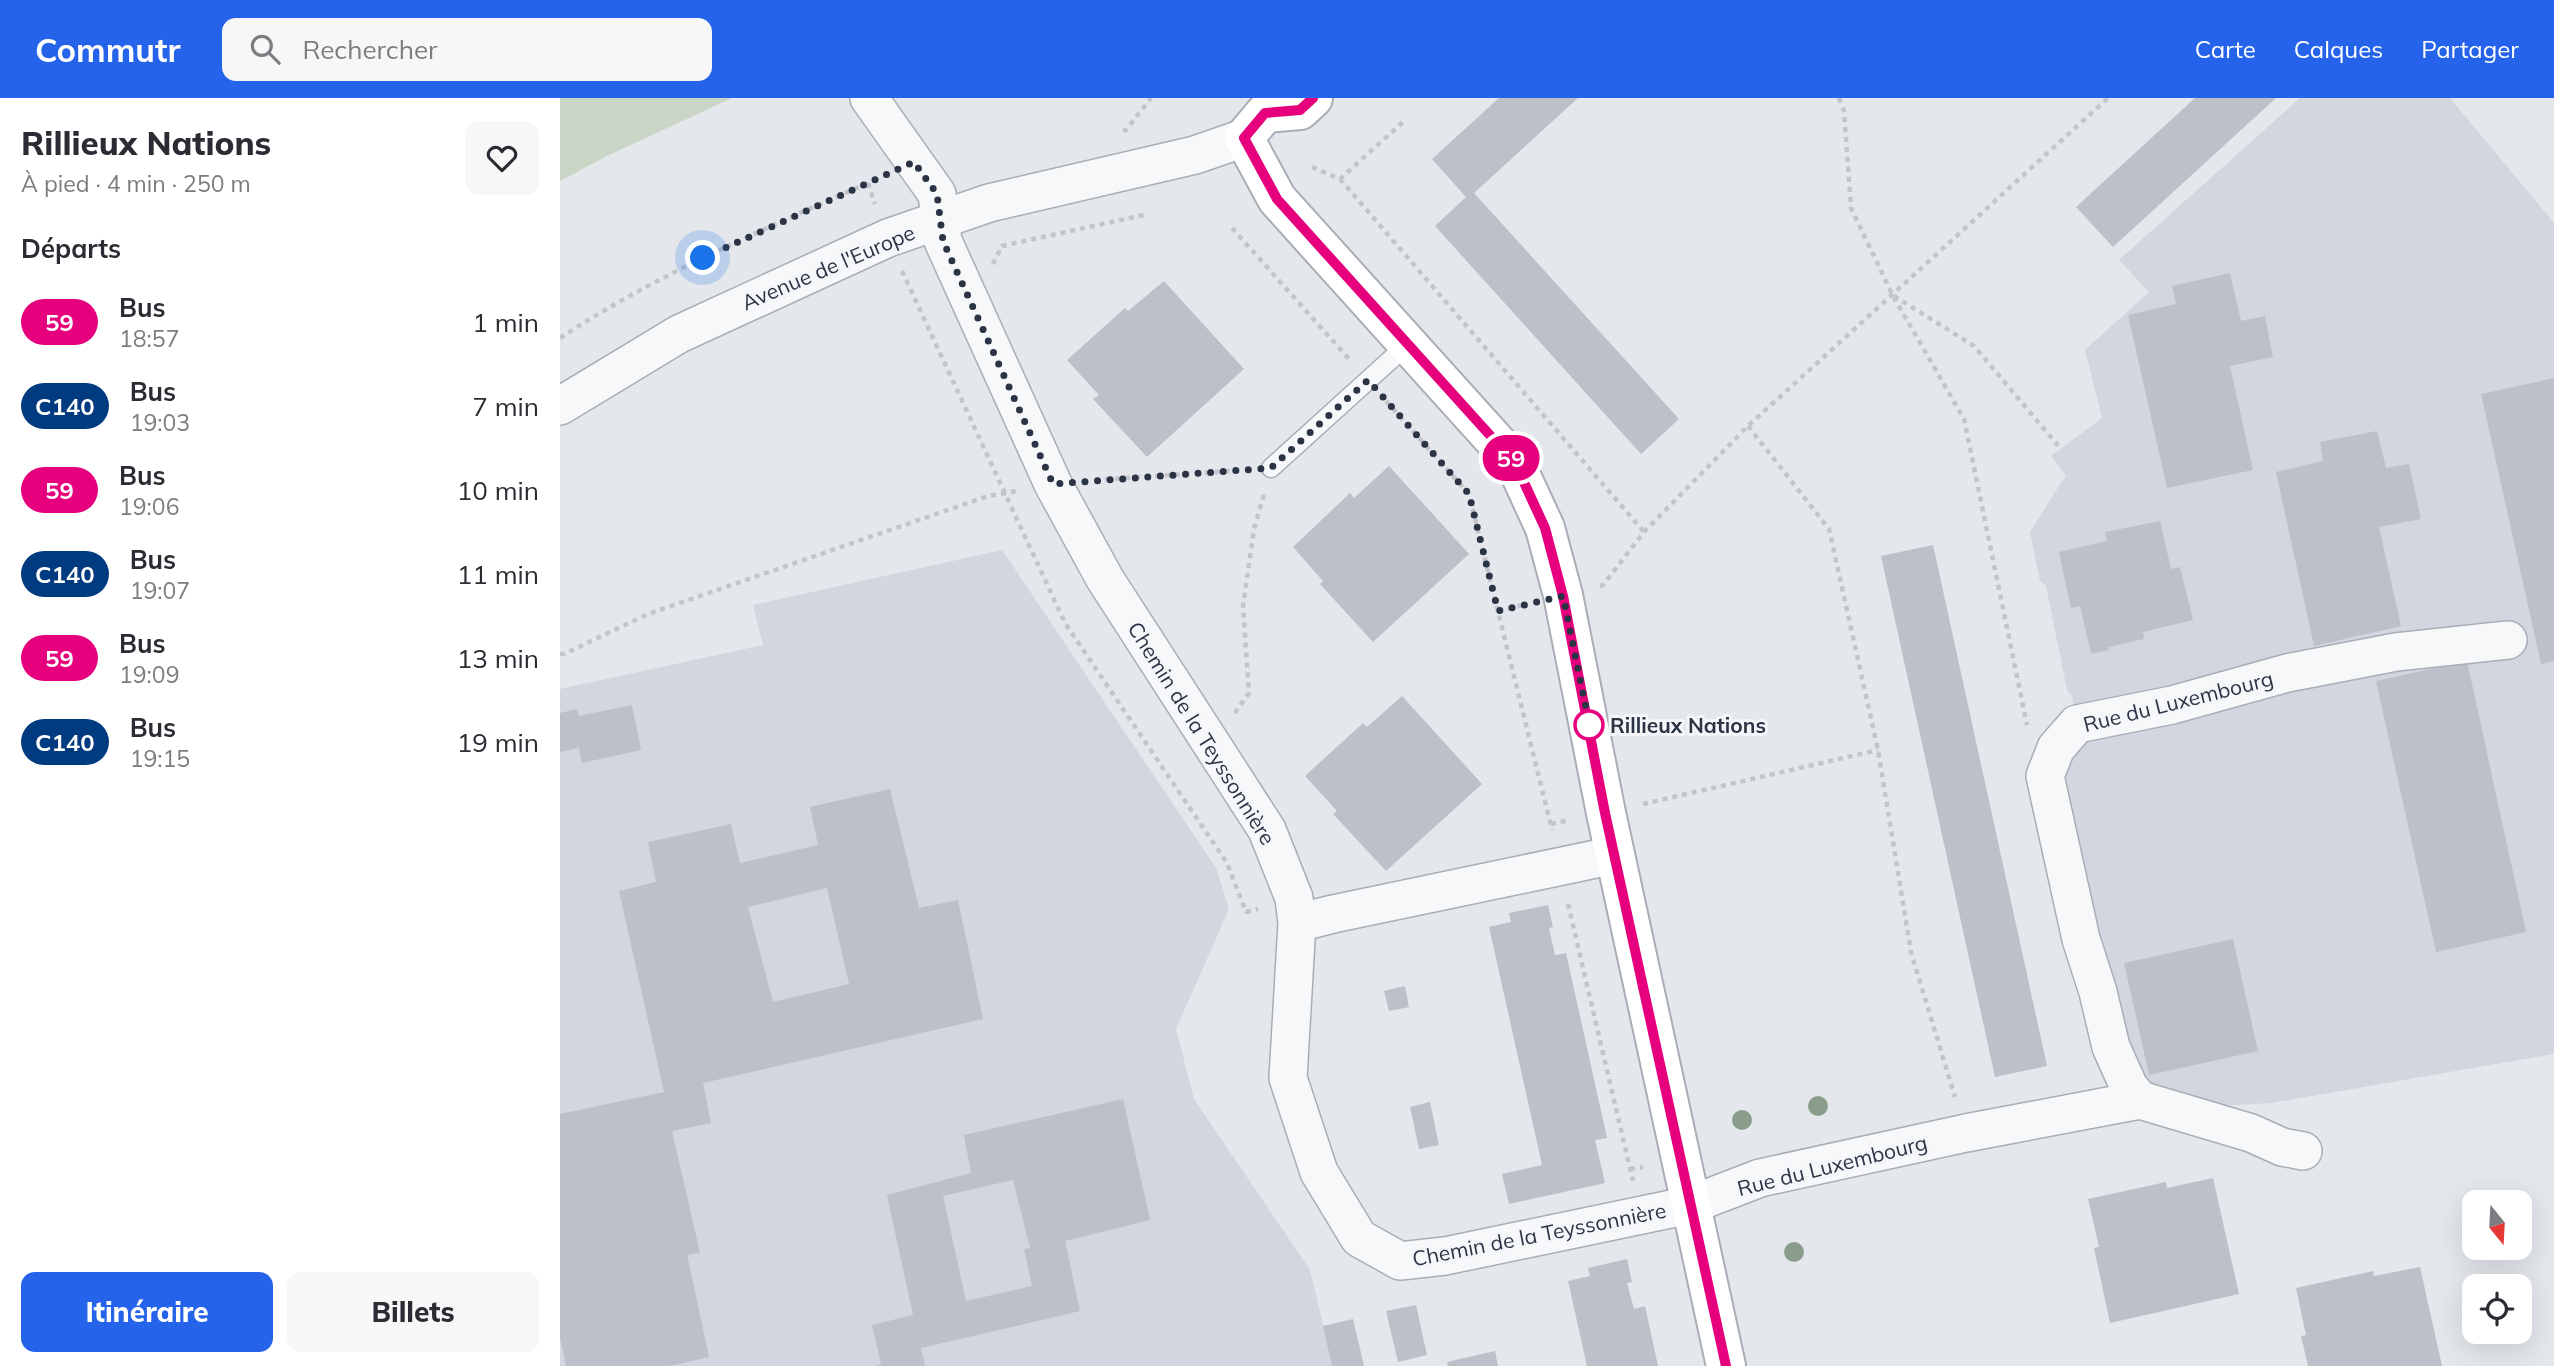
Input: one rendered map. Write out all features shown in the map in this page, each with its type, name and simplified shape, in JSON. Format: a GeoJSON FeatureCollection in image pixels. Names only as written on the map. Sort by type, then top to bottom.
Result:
{"type":"FeatureCollection","features":[{"type":"Feature","properties":{"kind":"street","name":"Chemin de la Teyssonnière"},"geometry":{"type":"LineString","coordinates":[[869,98],[937,194],[943,241],[1053,484],[1105,579],[1267,830],[1294,898],[1297,923],[1288,1079],[1319,1172],[1359,1238],[1400,1261],[1445,1256],[1690,1205]]}},
{"type":"Feature","properties":{"kind":"street","name":"Avenue de l'Europe"},"geometry":{"type":"LineString","coordinates":[[560,406],[678,334],[888,239],[989,203],[1195,155],[1258,116],[1300,110],[1313,98]]}},
{"type":"Feature","properties":{"kind":"street"},"geometry":{"type":"LineString","coordinates":[[1258,116],[1277,199],[1515,463],[1545,528],[1563,596],[1605,813],[1726,1366]]}},
{"type":"Feature","properties":{"kind":"street","name":"Rue du Luxembourg"},"geometry":{"type":"LineString","coordinates":[[2140,1100],[2129,1087],[2111,1047],[2098,992],[2081,939],[2045,776],[2056,748],[2077,724],[2172,705],[2287,673],[2396,652],[2508,640]]}},
{"type":"Feature","properties":{"kind":"street"},"geometry":{"type":"LineString","coordinates":[[1297,923],[1615,855]]}},
{"type":"Feature","properties":{"kind":"street","name":"Rue du Luxembourg"},"geometry":{"type":"LineString","coordinates":[[1690,1205],[1760,1178],[1966,1133],[2140,1100],[2251,1133],[2282,1147],[2303,1151]]}},
{"type":"Feature","properties":{"kind":"lane"},"geometry":{"type":"LineString","coordinates":[[1271,468],[1408,344]]}},
{"type":"Feature","properties":{"kind":"path"},"geometry":{"type":"LineString","coordinates":[[1114,134],[1126,130],[1151,98]]}},
{"type":"Feature","properties":{"kind":"path"},"geometry":{"type":"LineString","coordinates":[[1839,98],[1844,111],[1851,208],[1893,296],[1974,345],[2061,449]]}},
{"type":"Feature","properties":{"kind":"path"},"geometry":{"type":"LineString","coordinates":[[1498,611],[1603,585],[1644,532],[1748,426],[2108,98]]}},
{"type":"Feature","properties":{"kind":"path"},"geometry":{"type":"LineString","coordinates":[[1339,179],[1404,121]]}},
{"type":"Feature","properties":{"kind":"path"},"geometry":{"type":"LineString","coordinates":[[560,338],[585,321],[703,258],[914,162]]}},
{"type":"Feature","properties":{"kind":"path"},"geometry":{"type":"LineString","coordinates":[[1312,167],[1339,179],[1644,532]]}},
{"type":"Feature","properties":{"kind":"path"},"geometry":{"type":"LineString","coordinates":[[960,280],[990,269],[1002,246],[1148,214]]}},
{"type":"Feature","properties":{"kind":"path"},"geometry":{"type":"LineString","coordinates":[[1232,228],[1469,494],[1551,824],[1640,1215]]}},
{"type":"Feature","properties":{"kind":"path"},"geometry":{"type":"LineString","coordinates":[[898,264],[909,271]]}},
{"type":"Feature","properties":{"kind":"path"},"geometry":{"type":"LineString","coordinates":[[1748,426],[1829,528],[1878,750],[1911,952],[1966,1133]]}},
{"type":"Feature","properties":{"kind":"path"},"geometry":{"type":"LineString","coordinates":[[560,654],[648,614],[988,496],[1053,484],[1271,468],[1254,529],[1243,606],[1249,693],[1231,720]]}},
{"type":"Feature","properties":{"kind":"path"},"geometry":{"type":"LineString","coordinates":[[1551,824],[1878,750]]}},
{"type":"Feature","properties":{"kind":"shaded area"},"geometry":{"type":"Polygon","coordinates":[[[2300,98],[2450,98],[2554,223],[2554,1054],[2271,1103],[2222,1106],[2129,1078],[2057,755],[2077,724],[2072,696],[2067,690],[2046,586],[2040,581],[2030,532],[2066,475],[2051,456],[2102,418],[2085,350],[2149,292],[2119,260],[2300,98]]]}},
{"type":"Feature","properties":{"kind":"shaded area"},"geometry":{"type":"Polygon","coordinates":[[[1002,550],[1216,868],[1229,909],[1176,1029],[1194,1099],[1310,1270],[1333,1366],[560,1366],[560,689],[763,645],[753,605],[1002,550]]]}},
{"type":"Feature","properties":{"kind":"green space"},"geometry":{"type":"Polygon","coordinates":[[[560,98],[732,98],[560,181],[560,98]]]}},
{"type":"Feature","properties":{"kind":"building"},"geometry":{"type":"Polygon","coordinates":[[[1499,98],[1578,98],[1474,193],[1679,419],[1641,454],[1435,226],[1466,197],[1432,159],[1499,98]]]}},
{"type":"Feature","properties":{"kind":"building"},"geometry":{"type":"Polygon","coordinates":[[[2195,98],[2276,98],[2113,247],[2076,207],[2195,98]]]}},
{"type":"Feature","properties":{"kind":"building"},"geometry":{"type":"Polygon","coordinates":[[[2230,273],[2241,321],[2265,316],[2273,357],[2230,366],[2253,470],[2167,488],[2128,315],[2176,304],[2172,286],[2230,273]]]}},
{"type":"Feature","properties":{"kind":"building"},"geometry":{"type":"Polygon","coordinates":[[[1164,281],[1244,369],[1147,457],[1093,399],[1099,395],[1067,360],[1125,308],[1128,311],[1164,281]]]}},
{"type":"Feature","properties":{"kind":"building"},"geometry":{"type":"Polygon","coordinates":[[[2554,378],[2554,661],[2541,664],[2481,394],[2554,378]]]}},
{"type":"Feature","properties":{"kind":"building"},"geometry":{"type":"Polygon","coordinates":[[[2377,431],[2386,468],[2409,464],[2421,519],[2379,527],[2401,626],[2314,646],[2276,472],[2323,461],[2320,442],[2377,431]]]}},
{"type":"Feature","properties":{"kind":"building"},"geometry":{"type":"Polygon","coordinates":[[[1389,466],[1469,554],[1373,642],[1320,584],[1323,581],[1293,547],[1350,493],[1354,498],[1389,466]]]}},
{"type":"Feature","properties":{"kind":"building"},"geometry":{"type":"Polygon","coordinates":[[[2160,521],[2171,569],[2180,567],[2193,620],[2143,632],[2144,639],[2091,654],[2080,606],[2071,608],[2059,552],[2107,541],[2105,532],[2160,521]]]}},
{"type":"Feature","properties":{"kind":"building"},"geometry":{"type":"Polygon","coordinates":[[[1933,545],[2047,1066],[1995,1077],[1881,556],[1933,545]]]}},
{"type":"Feature","properties":{"kind":"building"},"geometry":{"type":"Polygon","coordinates":[[[2467,661],[2526,932],[2436,952],[2376,681],[2467,661]]]}},
{"type":"Feature","properties":{"kind":"building"},"geometry":{"type":"Polygon","coordinates":[[[1402,696],[1482,784],[1386,871],[1333,814],[1337,811],[1305,776],[1363,723],[1367,727],[1402,696]]]}},
{"type":"Feature","properties":{"kind":"building"},"geometry":{"type":"Polygon","coordinates":[[[632,705],[641,750],[582,763],[579,748],[560,752],[560,713],[577,709],[579,716],[632,705]]]}},
{"type":"Feature","properties":{"kind":"building"},"geometry":{"type":"Polygon","coordinates":[[[890,789],[919,908],[958,900],[983,1019],[703,1083],[711,1123],[672,1131],[700,1253],[687,1255],[709,1357],[670,1366],[566,1366],[560,1337],[560,1114],[664,1092],[619,891],[656,882],[648,842],[731,824],[740,863],[818,845],[810,807],[890,789]],[[827,888],[748,907],[773,1002],[849,984],[827,888]]]}},
{"type":"Feature","properties":{"kind":"building"},"geometry":{"type":"Polygon","coordinates":[[[1548,905],[1553,927],[1549,928],[1555,955],[1566,953],[1607,1138],[1595,1140],[1605,1183],[1509,1204],[1502,1174],[1542,1165],[1489,927],[1511,922],[1509,913],[1548,905]]]}},
{"type":"Feature","properties":{"kind":"building"},"geometry":{"type":"Polygon","coordinates":[[[2233,939],[2258,1051],[2149,1075],[2124,963],[2233,939]]]}},
{"type":"Feature","properties":{"kind":"building"},"geometry":{"type":"Polygon","coordinates":[[[1405,986],[1409,1007],[1389,1011],[1384,991],[1405,986]]]}},
{"type":"Feature","properties":{"kind":"building"},"geometry":{"type":"Polygon","coordinates":[[[1123,1099],[1150,1220],[1065,1241],[1080,1311],[921,1348],[925,1366],[876,1366],[881,1364],[872,1325],[913,1315],[887,1195],[971,1173],[964,1135],[1123,1099]],[[1013,1180],[943,1196],[966,1301],[1032,1286],[1024,1249],[1030,1248],[1013,1180]]]}},
{"type":"Feature","properties":{"kind":"building"},"geometry":{"type":"Polygon","coordinates":[[[1430,1102],[1439,1145],[1419,1149],[1410,1107],[1430,1102]]]}},
{"type":"Feature","properties":{"kind":"building"},"geometry":{"type":"Polygon","coordinates":[[[2213,1178],[2239,1294],[2110,1323],[2094,1248],[2099,1247],[2088,1199],[2166,1182],[2167,1188],[2213,1178]]]}},
{"type":"Feature","properties":{"kind":"building"},"geometry":{"type":"Polygon","coordinates":[[[1627,1259],[1632,1282],[1627,1283],[1634,1309],[1645,1306],[1658,1366],[1587,1366],[1568,1281],[1590,1276],[1588,1268],[1627,1259]]]}},
{"type":"Feature","properties":{"kind":"building"},"geometry":{"type":"Polygon","coordinates":[[[2420,1267],[2442,1366],[2308,1366],[2301,1336],[2306,1335],[2296,1288],[2373,1271],[2374,1276],[2420,1267]]]}},
{"type":"Feature","properties":{"kind":"building"},"geometry":{"type":"Polygon","coordinates":[[[1416,1305],[1427,1355],[1398,1362],[1386,1311],[1416,1305]]]}},
{"type":"Feature","properties":{"kind":"building"},"geometry":{"type":"Polygon","coordinates":[[[1353,1319],[1364,1366],[1332,1366],[1323,1326],[1353,1319]]]}},
{"type":"Feature","properties":{"kind":"building"},"geometry":{"type":"Polygon","coordinates":[[[1495,1351],[1498,1366],[1448,1366],[1447,1362],[1495,1351]]]}},
{"type":"Feature","properties":{"kind":"bus line","name":"59"},"geometry":{"type":"LineString","coordinates":[[1313,98],[1300,110],[1265,113],[1244,138],[1277,199],[1515,463],[1545,528],[1563,596],[1605,813],[1726,1366]]}},
{"type":"Feature","properties":{"kind":"place","name":"Rillieux Nations"},"geometry":{"type":"Point","coordinates":[1589,725]}},
{"type":"Feature","properties":{"kind":"route"},"geometry":{"type":"LineString","coordinates":[[703,258],[914,162],[937,194],[943,241],[1053,484],[1271,468],[1368,380],[1469,494],[1498,611],[1563,596],[1591,732],[1589,725]]}}]}
